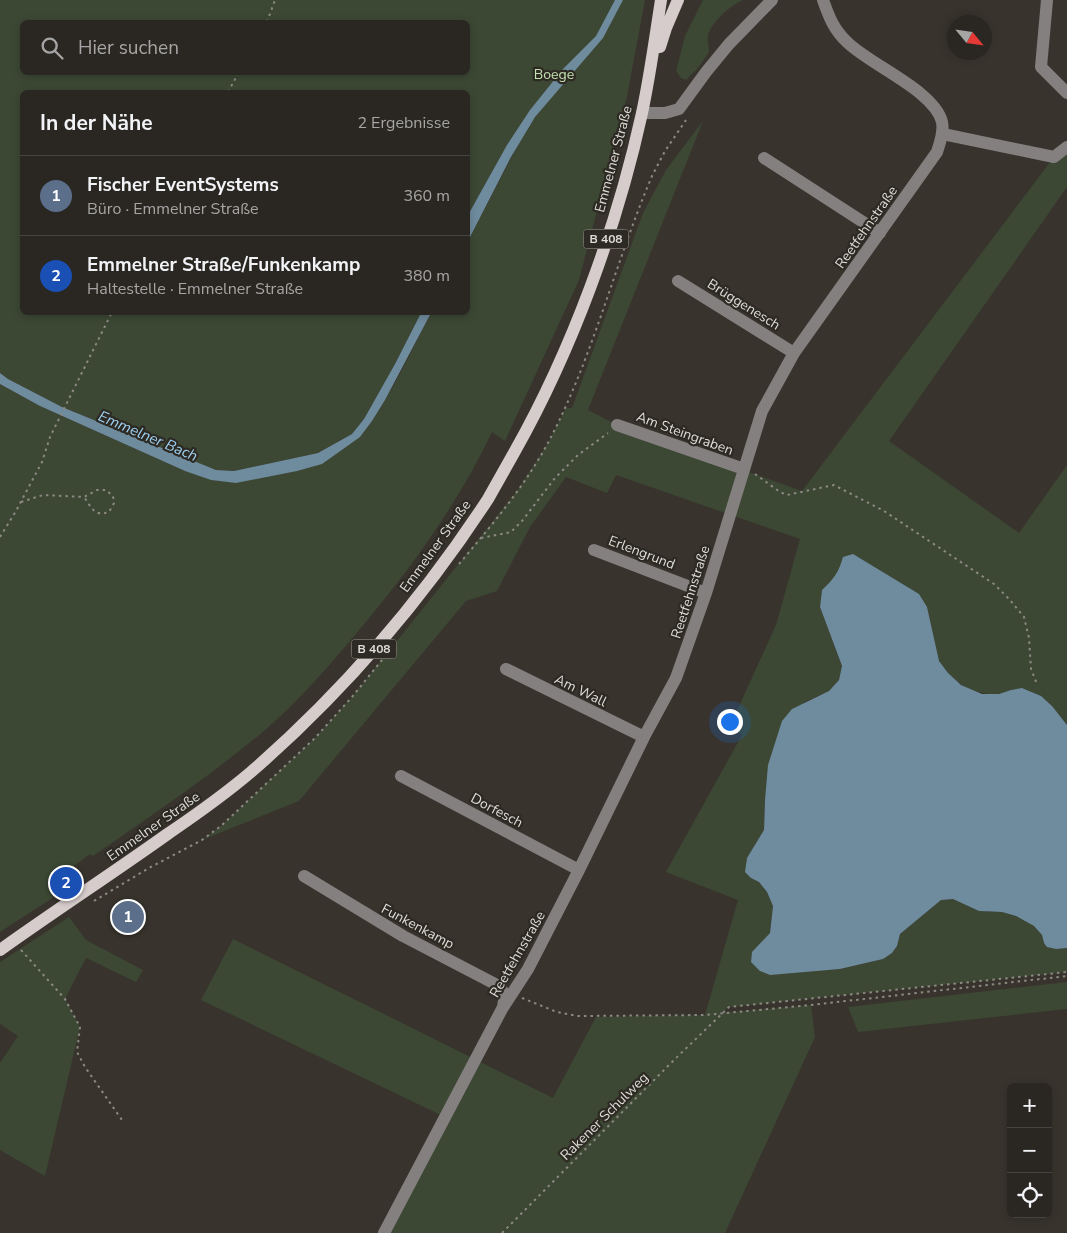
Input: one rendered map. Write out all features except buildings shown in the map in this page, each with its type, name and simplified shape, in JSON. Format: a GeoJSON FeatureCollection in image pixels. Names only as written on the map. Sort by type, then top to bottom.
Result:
{"type":"FeatureCollection","features":[{"type":"Feature","properties":{"kind":"main road","name":"Emmelner Straße"},"geometry":{"type":"LineString","coordinates":[[0,950],[204,809],[250,773],[330,697],[382,641],[437,573],[489,497],[533,419],[573,330],[604,248],[625,178],[642,114],[661,0]]}},
{"type":"Feature","properties":{"kind":"main road"},"geometry":{"type":"LineString","coordinates":[[645,94],[666,28],[678,0]]}},
{"type":"Feature","properties":{"kind":"street"},"geometry":{"type":"LineString","coordinates":[[642,114],[684,112],[706,72],[729,44],[772,0]]}},
{"type":"Feature","properties":{"kind":"street"},"geometry":{"type":"LineString","coordinates":[[823,0],[830,21],[849,44],[934,105],[942,121],[943,134],[1054,156],[1067,147]]}},
{"type":"Feature","properties":{"kind":"street"},"geometry":{"type":"LineString","coordinates":[[1047,0],[1041,67],[1067,93]]}},
{"type":"Feature","properties":{"kind":"street","name":"Reetfehnstraße"},"geometry":{"type":"LineString","coordinates":[[384,1233],[502,1009],[528,970],[644,737],[676,678],[706,593],[762,411],[794,353],[937,152],[943,134]]}},
{"type":"Feature","properties":{"kind":"street"},"geometry":{"type":"LineString","coordinates":[[764,158],[880,233]]}},
{"type":"Feature","properties":{"kind":"street","name":"Brüggenesch"},"geometry":{"type":"LineString","coordinates":[[678,281],[794,353]]}},
{"type":"Feature","properties":{"kind":"street","name":"Am Steingraben"},"geometry":{"type":"LineString","coordinates":[[617,424],[744,470]]}},
{"type":"Feature","properties":{"kind":"street","name":"Erlengrund"},"geometry":{"type":"LineString","coordinates":[[594,550],[706,593]]}},
{"type":"Feature","properties":{"kind":"street","name":"Am Wall"},"geometry":{"type":"LineString","coordinates":[[506,669],[535,685],[644,737]]}},
{"type":"Feature","properties":{"kind":"street","name":"Dorfesch"},"geometry":{"type":"LineString","coordinates":[[401,776],[579,870]]}},
{"type":"Feature","properties":{"kind":"street","name":"Funkenkamp"},"geometry":{"type":"LineString","coordinates":[[304,876],[403,936],[499,986],[504,992],[505,997],[502,1009]]}},
{"type":"Feature","properties":{"kind":"path"},"geometry":{"type":"LineString","coordinates":[[268,20],[275,0]]}},
{"type":"Feature","properties":{"kind":"path"},"geometry":{"type":"LineString","coordinates":[[229,90],[237,75]]}},
{"type":"Feature","properties":{"kind":"path"},"geometry":{"type":"LineString","coordinates":[[456,568],[518,491],[548,443],[566,408],[652,176],[684,112]]}},
{"type":"Feature","properties":{"kind":"path"},"geometry":{"type":"LineString","coordinates":[[0,537],[42,462],[58,418],[110,315]]}},
{"type":"Feature","properties":{"kind":"path"},"geometry":{"type":"LineString","coordinates":[[480,538],[511,532],[522,521],[555,478],[582,452],[617,424]]}},
{"type":"Feature","properties":{"kind":"path"},"geometry":{"type":"LineString","coordinates":[[744,470],[756,474],[780,492],[788,495],[834,485],[884,511],[994,584],[1009,598],[1024,618],[1029,638],[1031,669],[1037,684]]}},
{"type":"Feature","properties":{"kind":"path"},"geometry":{"type":"LineString","coordinates":[[21,502],[42,495],[84,497],[97,490],[106,490],[113,496],[114,503],[109,512],[102,514],[94,512],[84,497]]}},
{"type":"Feature","properties":{"kind":"path"},"geometry":{"type":"LineString","coordinates":[[92,902],[202,840],[221,826],[315,738],[390,651]]}},
{"type":"Feature","properties":{"kind":"path"},"geometry":{"type":"LineString","coordinates":[[14,940],[65,999],[80,1026],[78,1052],[84,1067],[122,1120]]}},
{"type":"Feature","properties":{"kind":"path"},"geometry":{"type":"LineString","coordinates":[[721,1013],[729,1007],[1067,974]]}},
{"type":"Feature","properties":{"kind":"path"},"geometry":{"type":"LineString","coordinates":[[512,994],[557,1012],[578,1016],[616,1017],[721,1013],[811,1005],[1067,974]]}},
{"type":"Feature","properties":{"kind":"path","name":"Rakener Schulweg"},"geometry":{"type":"LineString","coordinates":[[502,1233],[721,1013]]}},
{"type":"Feature","properties":{"kind":"green space","name":"Boege"},"geometry":{"type":"Polygon","coordinates":[[[0,0],[645,0],[627,96],[579,280],[505,441],[492,432],[479,459],[449,510],[415,559],[349,642],[290,707],[244,748],[201,780],[93,856],[90,854],[74,866],[75,868],[59,879],[64,886],[54,897],[0,932],[0,384],[40,406],[185,471],[236,483],[315,454],[234,471],[216,470],[62,407],[0,373],[0,0]]]}},
{"type":"Feature","properties":{"kind":"green space"},"geometry":{"type":"Polygon","coordinates":[[[703,0],[743,0],[728,10],[713,25],[708,38],[709,52],[698,68],[686,80],[681,78],[676,71],[685,36],[703,0]]]}},
{"type":"Feature","properties":{"kind":"green space"},"geometry":{"type":"Polygon","coordinates":[[[703,121],[588,410],[617,425],[802,491],[1054,157],[1067,147],[1067,187],[889,441],[1019,533],[1067,465],[1067,725],[1048,703],[1031,691],[1017,689],[998,694],[989,694],[972,690],[957,682],[945,670],[938,658],[927,607],[840,568],[834,579],[822,590],[820,607],[842,667],[839,680],[829,691],[805,702],[765,800],[764,830],[758,841],[751,878],[759,882],[767,892],[773,906],[770,933],[762,942],[770,974],[840,969],[883,959],[892,953],[897,946],[900,934],[941,900],[953,899],[988,912],[1002,912],[1016,916],[1034,926],[1042,935],[1044,943],[1056,949],[1067,948],[1067,972],[729,1007],[722,1013],[811,1005],[815,1037],[725,1233],[384,1233],[445,1117],[201,1000],[233,939],[553,1098],[596,1017],[705,1015],[738,900],[666,872],[742,735],[730,726],[776,625],[800,539],[616,475],[607,493],[566,477],[530,527],[497,591],[466,601],[299,801],[202,840],[221,826],[315,738],[352,697],[517,491],[548,443],[566,408],[572,408],[643,213],[666,170],[703,121]]]}},
{"type":"Feature","properties":{"kind":"green space"},"geometry":{"type":"Polygon","coordinates":[[[69,917],[86,940],[143,970],[136,982],[86,958],[65,999],[80,1027],[45,1176],[0,1150],[0,1063],[18,1036],[0,1024],[0,962],[69,917]]]}},
{"type":"Feature","properties":{"kind":"green space"},"geometry":{"type":"Polygon","coordinates":[[[1067,982],[1067,1009],[858,1032],[848,1007],[1067,982]]]}},
{"type":"Feature","properties":{"kind":"water"},"geometry":{"type":"Polygon","coordinates":[[[615,0],[623,0],[603,38],[535,117],[511,157],[470,237],[470,211],[507,145],[530,110],[563,69],[596,36],[615,0]]]}},
{"type":"Feature","properties":{"kind":"water"},"geometry":{"type":"Polygon","coordinates":[[[420,315],[430,315],[385,400],[360,437],[322,464],[236,483],[211,480],[185,471],[40,406],[0,384],[0,373],[62,407],[216,470],[234,471],[318,453],[352,434],[364,419],[420,315]]]}},
{"type":"Feature","properties":{"kind":"water"},"geometry":{"type":"Polygon","coordinates":[[[853,554],[919,594],[927,607],[939,661],[961,685],[982,694],[999,694],[1022,688],[1041,696],[1052,706],[1067,725],[1067,948],[1056,949],[1047,947],[1042,935],[1034,926],[1016,916],[1002,912],[979,911],[953,899],[941,900],[900,934],[897,946],[892,953],[883,959],[840,969],[770,975],[760,971],[751,962],[752,952],[770,933],[773,906],[767,892],[759,882],[745,872],[747,858],[764,830],[768,765],[782,721],[792,709],[829,691],[839,680],[842,666],[820,607],[822,590],[835,575],[843,557],[853,554]]]}},
{"type":"Feature","properties":{"kind":"place","name":"Emmelner Straße/Funkenkamp"},"geometry":{"type":"Point","coordinates":[66,883]}},
{"type":"Feature","properties":{"kind":"place","name":"Fischer EventSystems"},"geometry":{"type":"Point","coordinates":[128,917]}},
{"type":"Feature","properties":{"kind":"water label","name":"Emmelner Bach"},"geometry":{"type":"Point","coordinates":[148,436]}}]}
